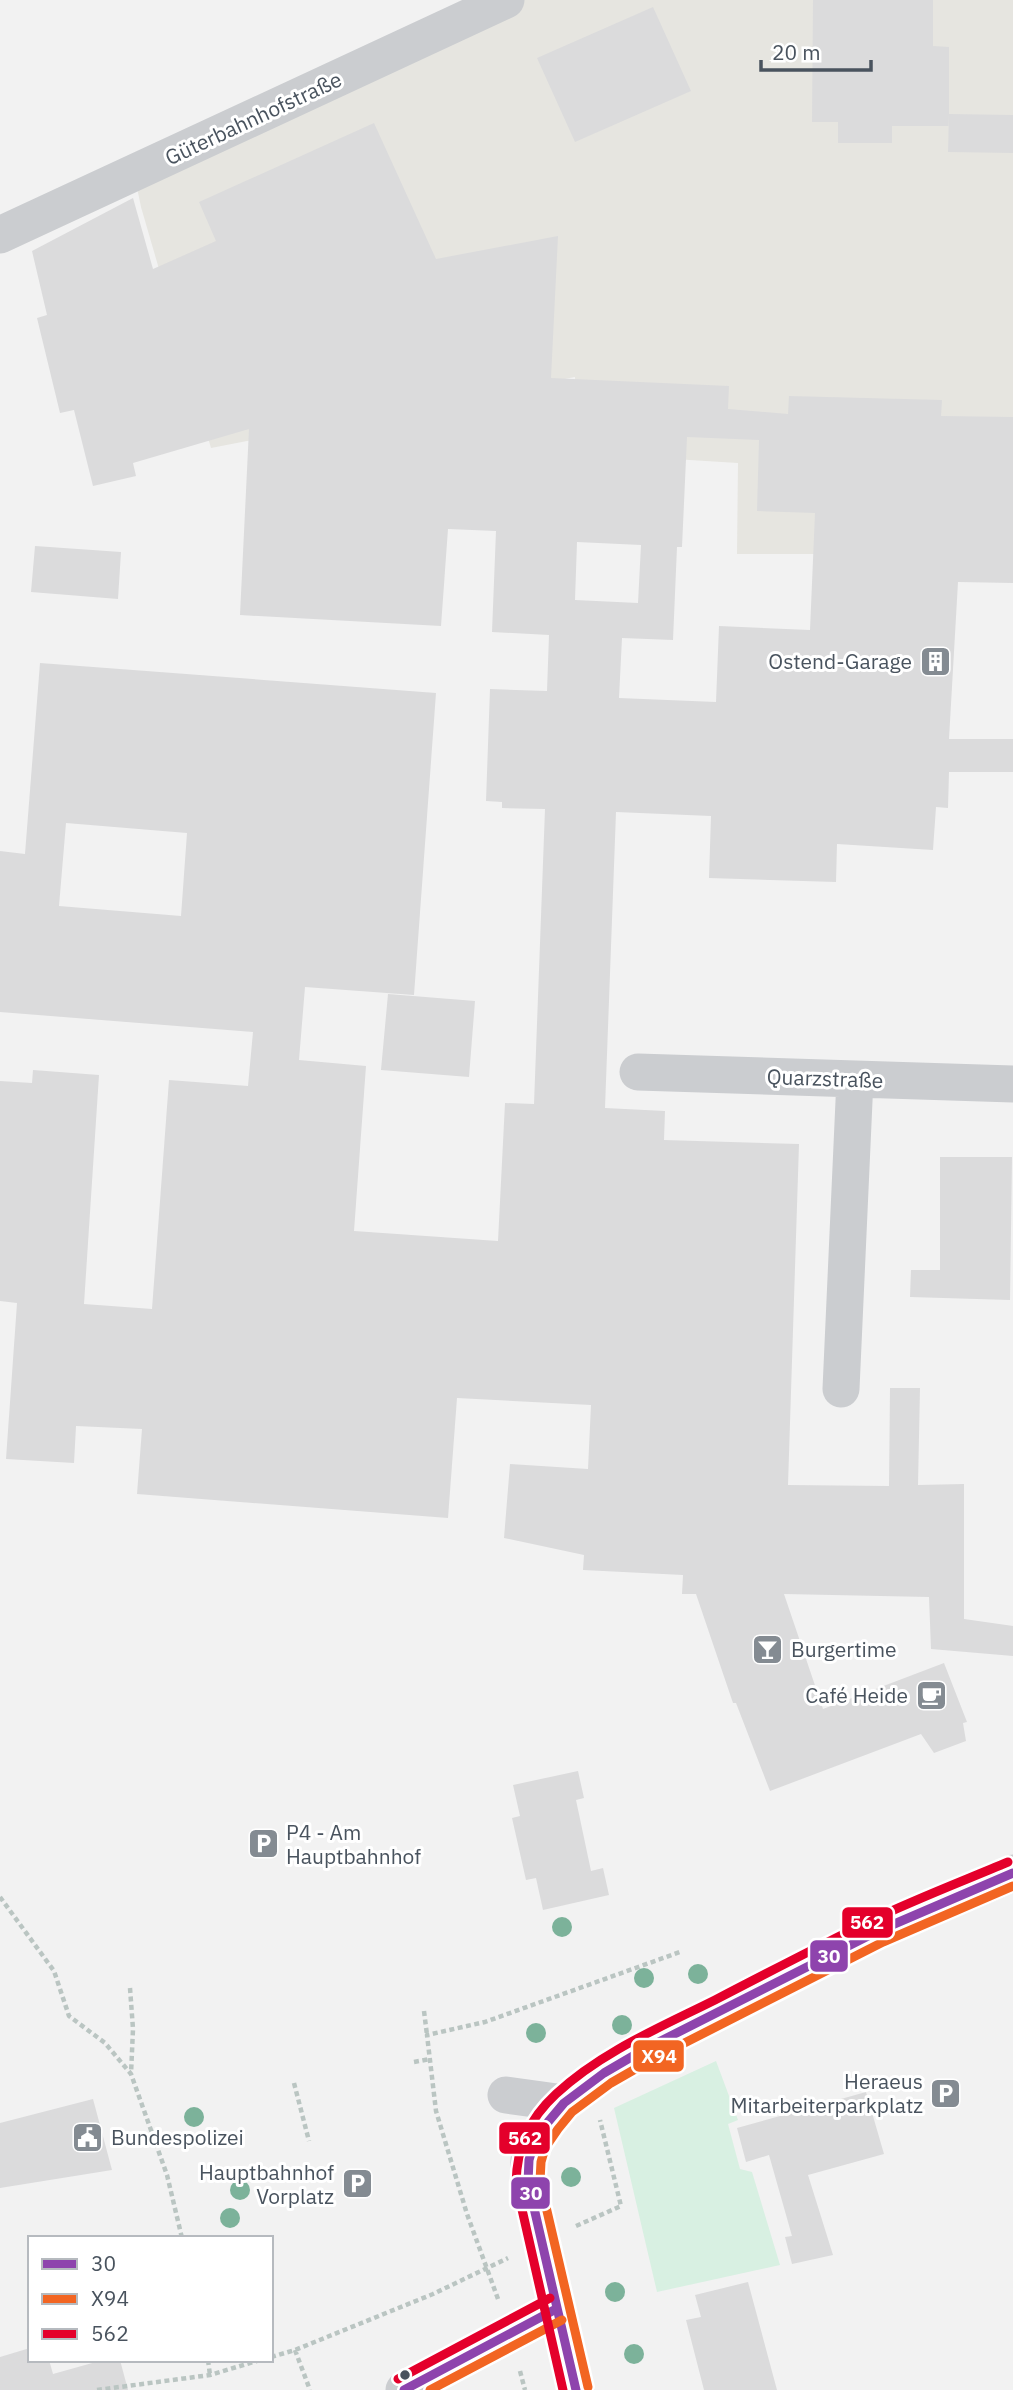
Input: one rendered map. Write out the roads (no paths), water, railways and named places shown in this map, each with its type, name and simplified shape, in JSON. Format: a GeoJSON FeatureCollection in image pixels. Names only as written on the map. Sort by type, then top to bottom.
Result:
{"type":"FeatureCollection","features":[{"type":"Feature","properties":{"kind":"street","name":"Güterbahnhofstraße"},"geometry":{"type":"LineString","coordinates":[[0,235],[506,0]]}},
{"type":"Feature","properties":{"kind":"street","name":"Quarzstraße"},"geometry":{"type":"LineString","coordinates":[[638,1072],[1013,1084]]}},
{"type":"Feature","properties":{"kind":"street"},"geometry":{"type":"LineString","coordinates":[[841,1389],[855,1079]]}},
{"type":"Feature","properties":{"kind":"street"},"geometry":{"type":"LineString","coordinates":[[576,2390],[528,2182],[529,2160],[534,2143],[581,2107],[604,2073],[645,2049],[878,1931],[1013,1874]]}},
{"type":"Feature","properties":{"kind":"street"},"geometry":{"type":"LineString","coordinates":[[506,2095],[581,2107]]}},
{"type":"Feature","properties":{"kind":"street"},"geometry":{"type":"LineString","coordinates":[[404,2390],[556,2309]]}},
{"type":"Feature","properties":{"kind":"place","name":"Ostend-Garage"},"geometry":{"type":"Point","coordinates":[935,661]}},
{"type":"Feature","properties":{"kind":"place","name":"Burgertime"},"geometry":{"type":"Point","coordinates":[768,1649]}},
{"type":"Feature","properties":{"kind":"place","name":"Café Heide"},"geometry":{"type":"Point","coordinates":[931,1695]}},
{"type":"Feature","properties":{"kind":"place","name":"P4 - Am Hauptbahnhof"},"geometry":{"type":"Point","coordinates":[263,1844]}},
{"type":"Feature","properties":{"kind":"place","name":"Heraeus Mitarbeiterparkplatz"},"geometry":{"type":"Point","coordinates":[946,2093]}},
{"type":"Feature","properties":{"kind":"place","name":"Bundespolizei"},"geometry":{"type":"Point","coordinates":[88,2137]}},
{"type":"Feature","properties":{"kind":"place","name":"Hauptbahnhof Vorplatz"},"geometry":{"type":"Point","coordinates":[357,2184]}}]}
